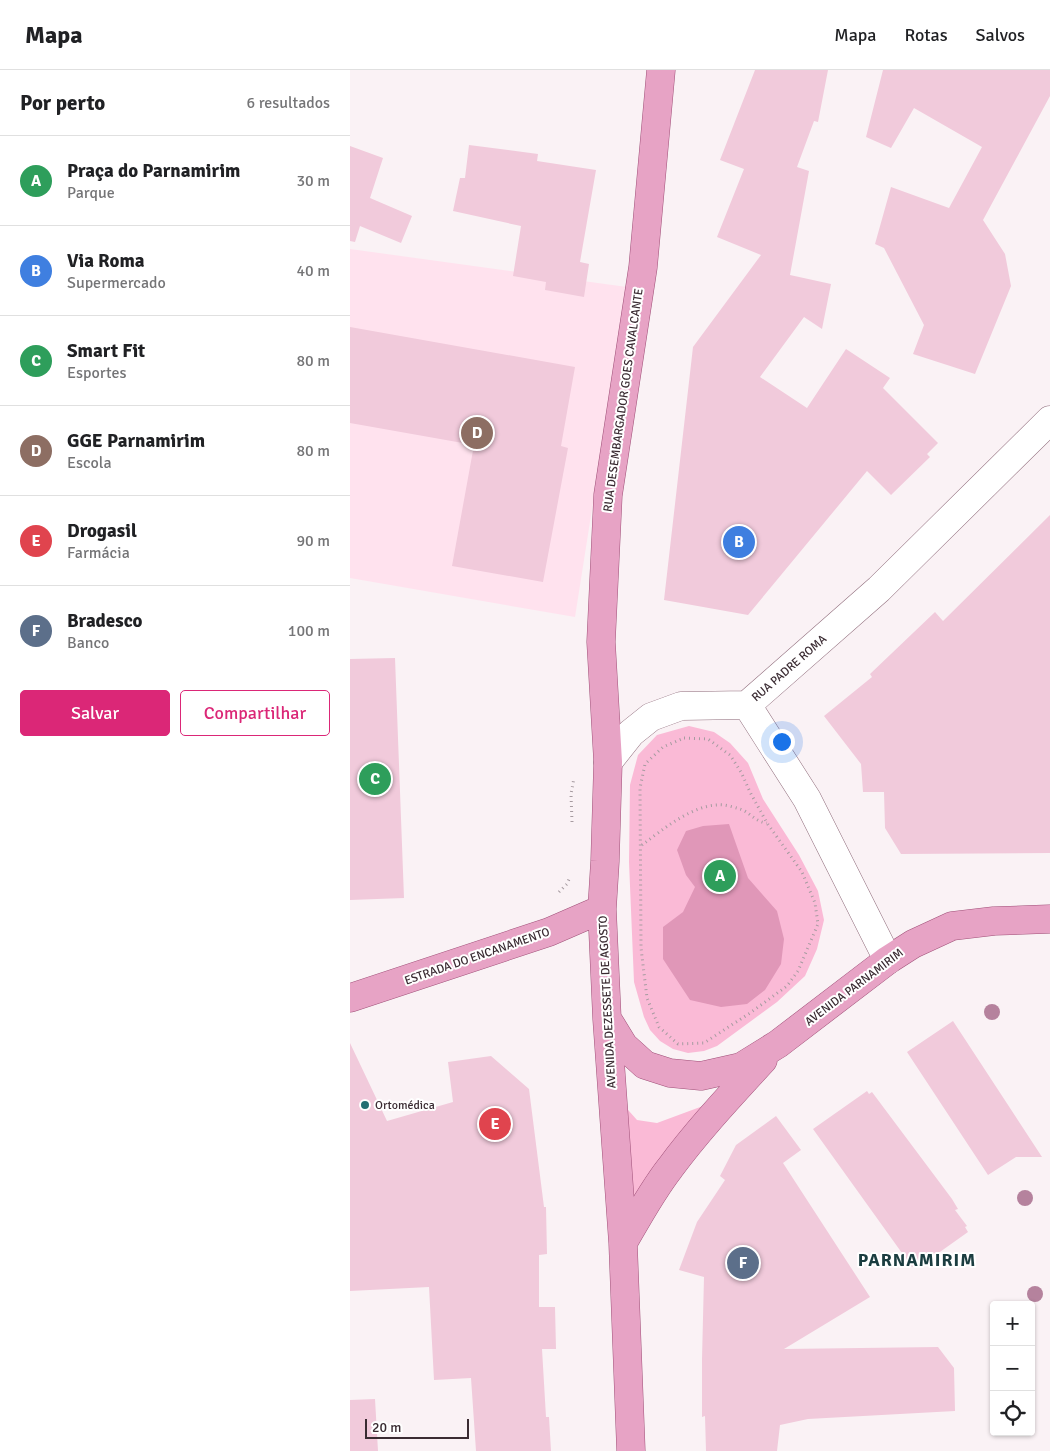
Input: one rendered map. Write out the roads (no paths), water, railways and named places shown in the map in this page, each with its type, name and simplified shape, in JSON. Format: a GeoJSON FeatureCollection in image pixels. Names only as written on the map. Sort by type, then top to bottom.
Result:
{"type":"FeatureCollection","features":[{"type":"Feature","properties":{"kind":"main road","name":"RUA DESEMBARGADOR GOES CAVALCANTE"},"geometry":{"type":"LineString","coordinates":[[608,762],[601,642],[608,495],[642,268],[661,70]]}},
{"type":"Feature","properties":{"kind":"main road","name":"AVENIDA DEZESSETE DE AGOSTO"},"geometry":{"type":"LineString","coordinates":[[608,762],[606,861],[602,909],[607,1019],[623,1243],[631,1451]]}},
{"type":"Feature","properties":{"kind":"main road","name":"ESTRADA DO ENCANAMENTO"},"geometry":{"type":"LineString","coordinates":[[350,998],[549,932],[602,909]]}},
{"type":"Feature","properties":{"kind":"main road","name":"AVENIDA PARNAMIRIM"},"geometry":{"type":"LineString","coordinates":[[778,1044],[888,960],[913,944],[952,926],[994,920],[1050,919]]}},
{"type":"Feature","properties":{"kind":"main road"},"geometry":{"type":"LineString","coordinates":[[607,1019],[624,1046],[645,1065],[670,1073],[701,1076],[741,1067],[778,1044]]}},
{"type":"Feature","properties":{"kind":"main road"},"geometry":{"type":"LineString","coordinates":[[623,1243],[669,1168],[717,1110],[778,1044]]}},
{"type":"Feature","properties":{"kind":"street","name":"RUA PADRE ROMA"},"geometry":{"type":"LineString","coordinates":[[608,762],[631,732],[651,717],[682,706],[747,705],[880,588],[1050,420]]}},
{"type":"Feature","properties":{"kind":"street"},"geometry":{"type":"LineString","coordinates":[[747,705],[807,799],[888,960]]}},
{"type":"Feature","properties":{"kind":"place","name":"GGE Parnamirim"},"geometry":{"type":"Point","coordinates":[477,433]}},
{"type":"Feature","properties":{"kind":"place","name":"Via Roma"},"geometry":{"type":"Point","coordinates":[739,542]}},
{"type":"Feature","properties":{"kind":"place","name":"Smart Fit"},"geometry":{"type":"Point","coordinates":[375,779]}},
{"type":"Feature","properties":{"kind":"place","name":"Praça do Parnamirim"},"geometry":{"type":"Point","coordinates":[720,876]}},
{"type":"Feature","properties":{"kind":"place","name":"Ortomédica"},"geometry":{"type":"Point","coordinates":[365,1105]}},
{"type":"Feature","properties":{"kind":"place","name":"Drogasil"},"geometry":{"type":"Point","coordinates":[495,1124]}},
{"type":"Feature","properties":{"kind":"place","name":"Bradesco"},"geometry":{"type":"Point","coordinates":[743,1263]}},
{"type":"Feature","properties":{"kind":"district","name":"PARNAMIRIM"},"geometry":{"type":"Point","coordinates":[917,1260]}}]}
